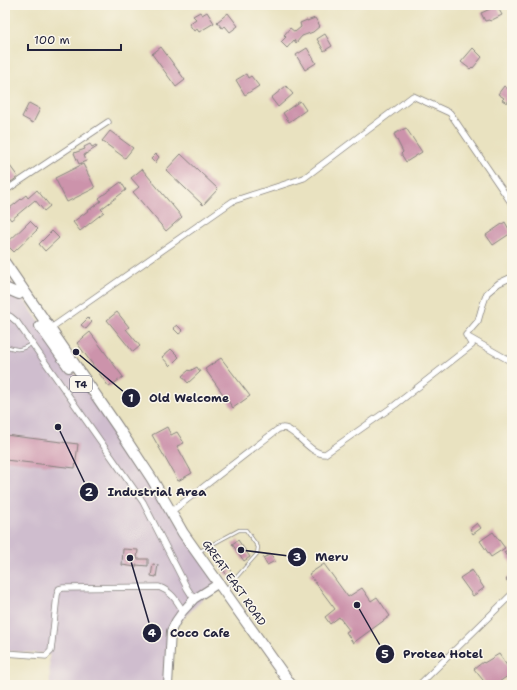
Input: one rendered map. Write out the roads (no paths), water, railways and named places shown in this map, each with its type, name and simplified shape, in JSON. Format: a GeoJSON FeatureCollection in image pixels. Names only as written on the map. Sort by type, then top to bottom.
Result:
{"type":"FeatureCollection","features":[{"type":"Feature","properties":{"kind":"highway","name":"GREAT EAST ROAD"},"geometry":{"type":"LineString","coordinates":[[5,262],[47,330]]}},
{"type":"Feature","properties":{"kind":"highway","name":"GREAT EAST ROAD"},"geometry":{"type":"LineString","coordinates":[[5,273],[126,439],[184,533],[291,685]]}},
{"type":"Feature","properties":{"kind":"highway"},"geometry":{"type":"LineString","coordinates":[[5,288],[19,294]]}},
{"type":"Feature","properties":{"kind":"street"},"geometry":{"type":"LineString","coordinates":[[47,330],[233,202],[304,178],[413,96],[450,114],[512,204]]}},
{"type":"Feature","properties":{"kind":"street"},"geometry":{"type":"LineString","coordinates":[[5,191],[108,122]]}},
{"type":"Feature","properties":{"kind":"street"},"geometry":{"type":"LineString","coordinates":[[466,336],[478,321],[487,293],[498,283],[512,277]]}},
{"type":"Feature","properties":{"kind":"street"},"geometry":{"type":"LineString","coordinates":[[5,314],[16,322],[143,502],[194,599]]}},
{"type":"Feature","properties":{"kind":"street"},"geometry":{"type":"LineString","coordinates":[[466,336],[512,362]]}},
{"type":"Feature","properties":{"kind":"street"},"geometry":{"type":"LineString","coordinates":[[172,512],[277,430],[283,428],[289,430],[313,450],[320,454],[325,454],[401,400],[472,345],[466,336]]}},
{"type":"Feature","properties":{"kind":"street"},"geometry":{"type":"LineString","coordinates":[[5,653],[46,656],[49,654],[51,651],[57,595],[59,590],[63,588],[159,587],[167,590],[173,595],[183,611]]}},
{"type":"Feature","properties":{"kind":"street"},"geometry":{"type":"LineString","coordinates":[[168,685],[171,631],[176,620],[194,599],[221,587]]}},
{"type":"Feature","properties":{"kind":"street"},"geometry":{"type":"LineString","coordinates":[[419,685],[512,594]]}},
{"type":"Feature","properties":{"kind":"lane"},"geometry":{"type":"LineString","coordinates":[[5,346],[15,349],[22,349],[31,344]]}},
{"type":"Feature","properties":{"kind":"lane"},"geometry":{"type":"LineString","coordinates":[[198,552],[239,530],[246,530],[258,547],[257,554],[221,587]]}},
{"type":"Feature","properties":{"kind":"place","name":"Old Welcome"},"geometry":{"type":"Point","coordinates":[76,352]}},
{"type":"Feature","properties":{"kind":"place","name":"Industrial Area"},"geometry":{"type":"Point","coordinates":[58,427]}},
{"type":"Feature","properties":{"kind":"place","name":"Meru"},"geometry":{"type":"Point","coordinates":[241,550]}},
{"type":"Feature","properties":{"kind":"place","name":"Coco Cafe"},"geometry":{"type":"Point","coordinates":[130,558]}},
{"type":"Feature","properties":{"kind":"place","name":"Protea Hotel"},"geometry":{"type":"Point","coordinates":[357,605]}}]}
